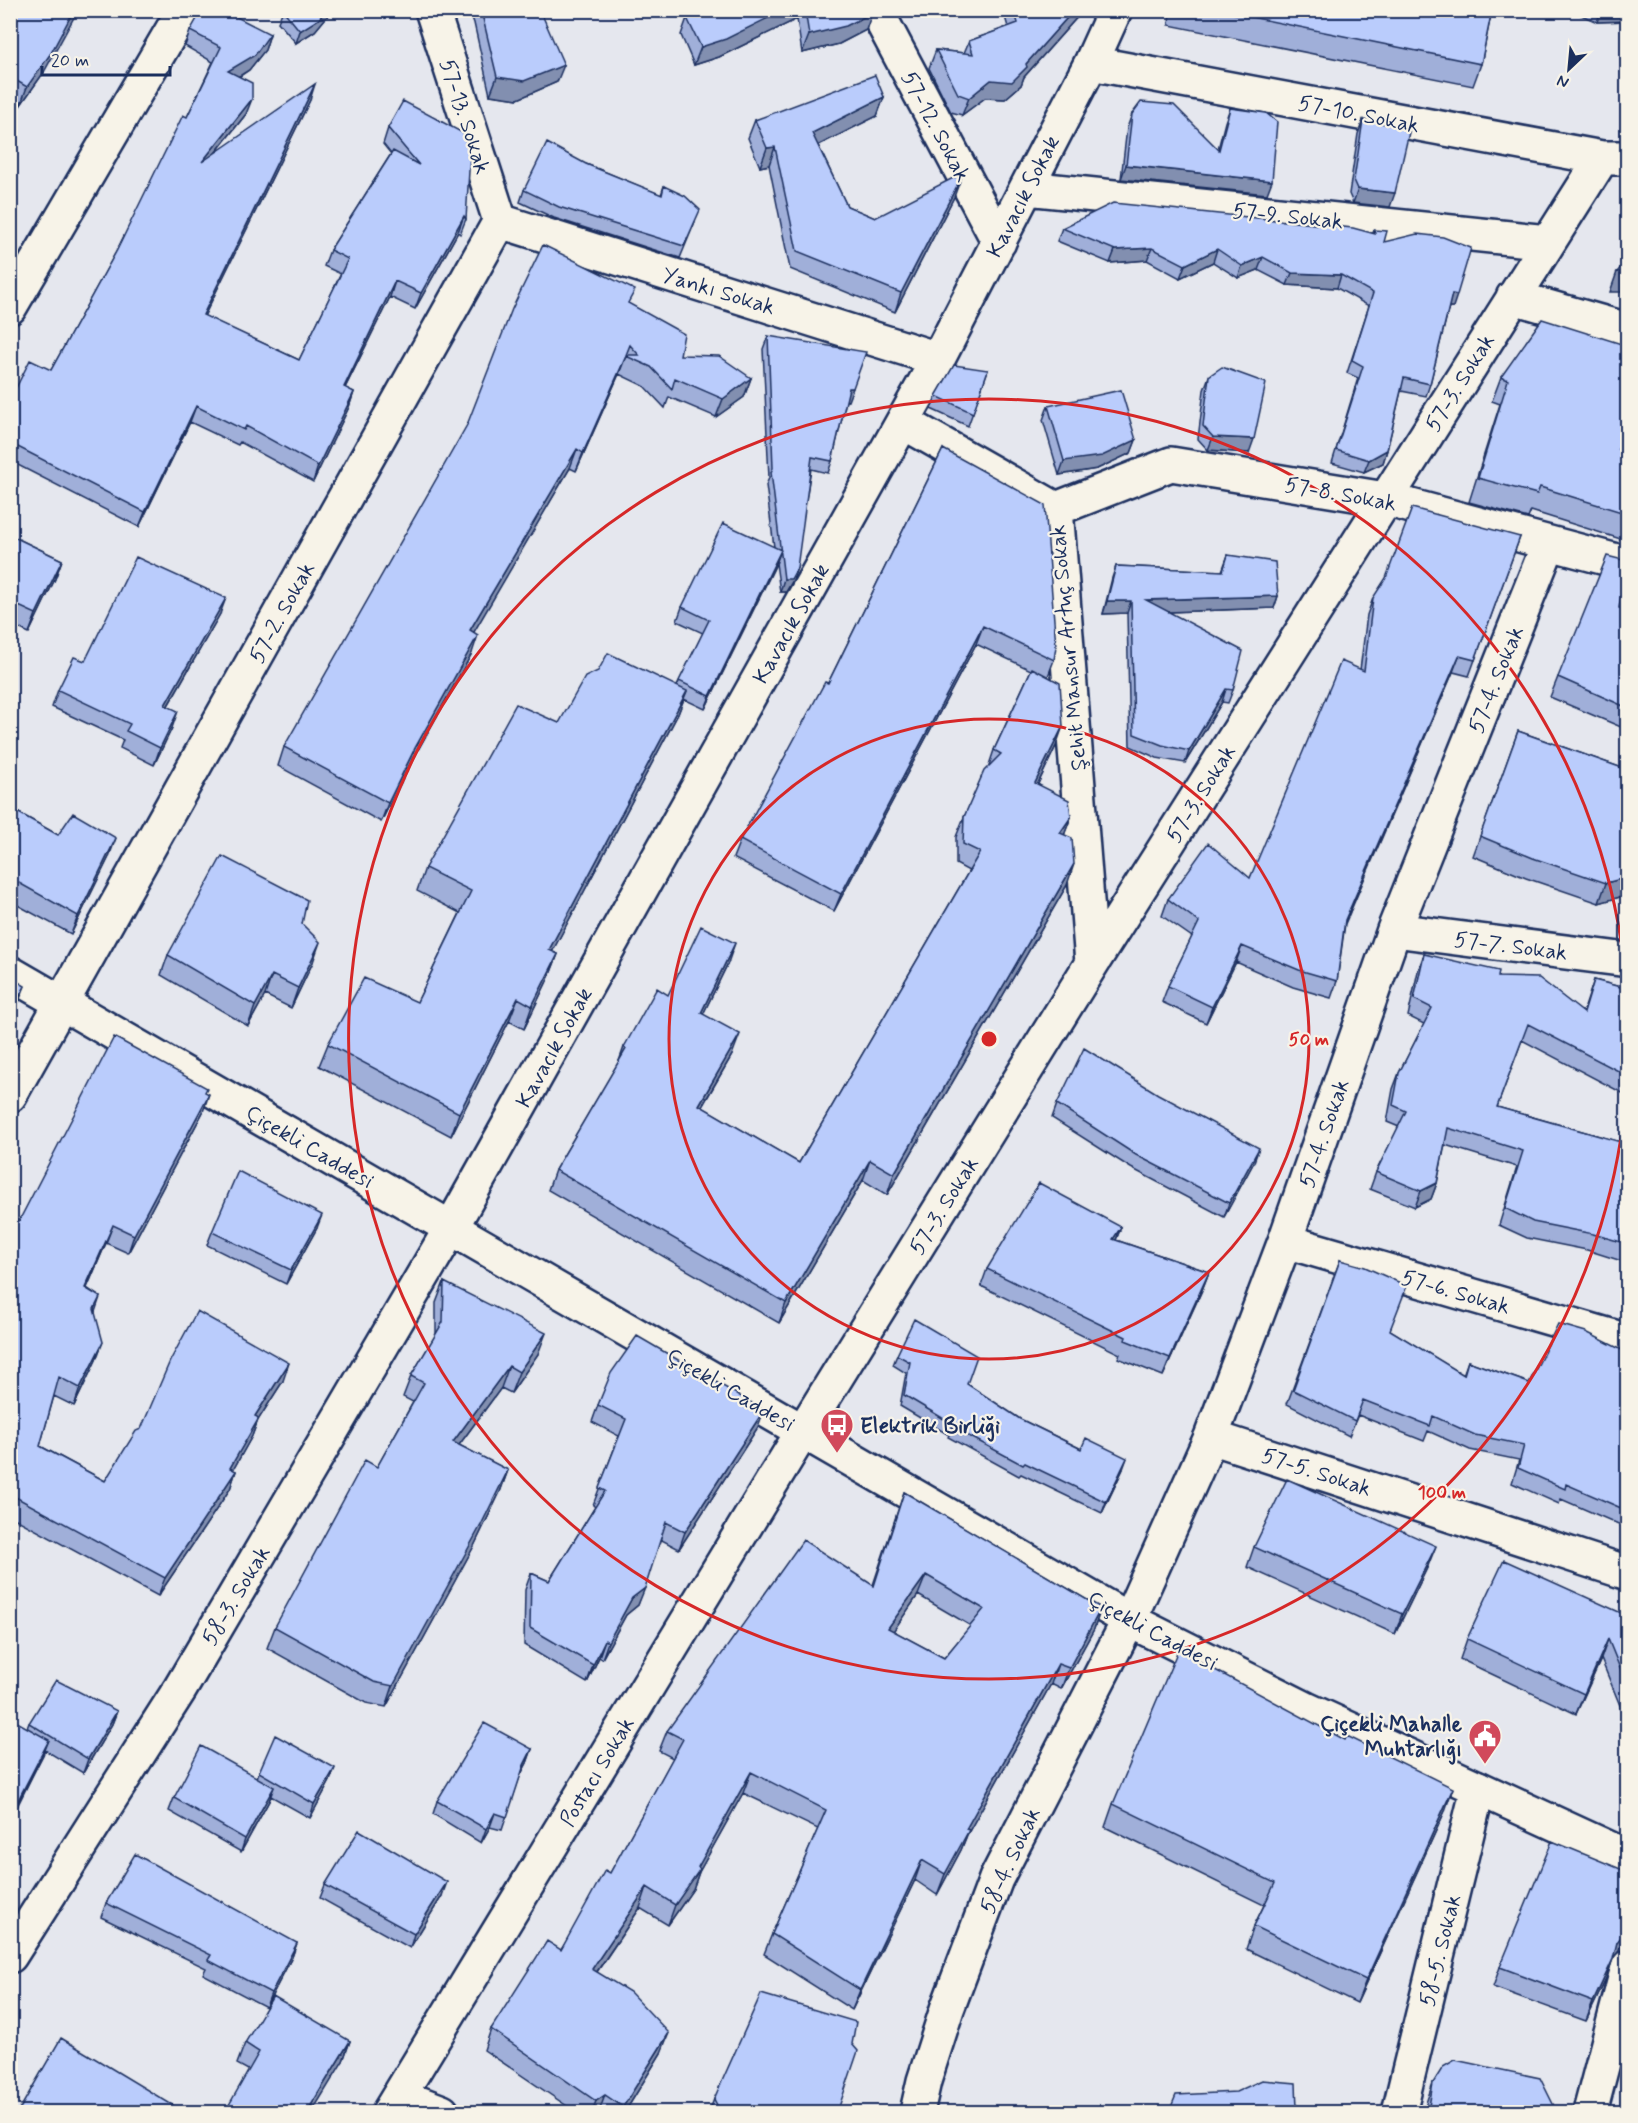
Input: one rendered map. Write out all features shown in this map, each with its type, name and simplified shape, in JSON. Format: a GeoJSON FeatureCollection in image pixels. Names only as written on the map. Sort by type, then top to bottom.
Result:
{"type":"FeatureCollection","features":[{"type":"Feature","properties":{"kind":"street"},"geometry":{"type":"LineString","coordinates":[[10,307],[184,10]]}},
{"type":"Feature","properties":{"kind":"street","name":"57-13. Sokak"},"geometry":{"type":"LineString","coordinates":[[432,10],[500,221]]}},
{"type":"Feature","properties":{"kind":"street","name":"57-12. Sokak"},"geometry":{"type":"LineString","coordinates":[[876,10],[999,242]]}},
{"type":"Feature","properties":{"kind":"street","name":"Kavacık Sokak"},"geometry":{"type":"LineString","coordinates":[[451,1228],[938,359],[1092,63],[1116,10]]}},
{"type":"Feature","properties":{"kind":"street","name":"57-10. Sokak"},"geometry":{"type":"LineString","coordinates":[[1092,63],[1615,158]]}},
{"type":"Feature","properties":{"kind":"street","name":"57-3. Sokak"},"geometry":{"type":"LineString","coordinates":[[803,1431],[1092,963],[1548,242],[1615,158]]}},
{"type":"Feature","properties":{"kind":"street","name":"57-9. Sokak"},"geometry":{"type":"LineString","coordinates":[[1027,188],[1548,242]]}},
{"type":"Feature","properties":{"kind":"street","name":"Yankı Sokak"},"geometry":{"type":"LineString","coordinates":[[500,221],[938,359]]}},
{"type":"Feature","properties":{"kind":"street","name":"57-2. Sokak"},"geometry":{"type":"LineString","coordinates":[[10,1095],[500,221]]}},
{"type":"Feature","properties":{"kind":"street"},"geometry":{"type":"LineString","coordinates":[[1513,297],[1628,330]]}},
{"type":"Feature","properties":{"kind":"street","name":"Şehit Mansur Artuç Sokak"},"geometry":{"type":"LineString","coordinates":[[903,422],[1056,509],[1092,963]]}},
{"type":"Feature","properties":{"kind":"street","name":"57-8. Sokak"},"geometry":{"type":"LineString","coordinates":[[1056,509],[1171,464],[1385,499],[1628,564]]}},
{"type":"Feature","properties":{"kind":"street","name":"57-4. Sokak"},"geometry":{"type":"LineString","coordinates":[[1129,1620],[1211,1437],[1285,1241],[1394,930],[1549,543]]}},
{"type":"Feature","properties":{"kind":"street","name":"57-7. Sokak"},"geometry":{"type":"LineString","coordinates":[[1394,930],[1628,960]]}},
{"type":"Feature","properties":{"kind":"street","name":"Çiçekli Caddesi"},"geometry":{"type":"LineString","coordinates":[[10,973],[1129,1620],[1306,1709],[1628,1857]]}},
{"type":"Feature","properties":{"kind":"street","name":"58-3. Sokak"},"geometry":{"type":"LineString","coordinates":[[10,1956],[180,1689],[451,1228]]}},
{"type":"Feature","properties":{"kind":"street","name":"57-6. Sokak"},"geometry":{"type":"LineString","coordinates":[[1285,1241],[1628,1341]]}},
{"type":"Feature","properties":{"kind":"street","name":"Postacı Sokak"},"geometry":{"type":"LineString","coordinates":[[395,2104],[803,1431]]}},
{"type":"Feature","properties":{"kind":"street","name":"57-5. Sokak"},"geometry":{"type":"LineString","coordinates":[[1211,1437],[1628,1573]]}},
{"type":"Feature","properties":{"kind":"street","name":"58-4. Sokak"},"geometry":{"type":"LineString","coordinates":[[917,2112],[947,2009],[996,1879],[1129,1620]]}},
{"type":"Feature","properties":{"kind":"street","name":"58-5. Sokak"},"geometry":{"type":"LineString","coordinates":[[1400,2112],[1478,1788]]}},
{"type":"Feature","properties":{"kind":"street"},"geometry":{"type":"LineString","coordinates":[[1590,2112],[1628,1967]]}},
{"type":"Feature","properties":{"kind":"street"},"geometry":{"type":"LineString","coordinates":[[395,2104],[442,2112]]}},
{"type":"Feature","properties":{"kind":"building"},"geometry":{"type":"Polygon","coordinates":[[[10,10],[74,10],[51,53],[27,87],[10,77],[10,10]]]}},
{"type":"Feature","properties":{"kind":"building"},"geometry":{"type":"Polygon","coordinates":[[[202,10],[223,10],[270,34],[255,55],[228,71],[252,83],[252,99],[202,162],[315,84],[203,315],[299,360],[348,259],[330,250],[393,151],[419,165],[388,128],[403,101],[463,133],[470,155],[466,219],[464,216],[421,293],[395,281],[344,387],[354,392],[318,466],[246,426],[244,430],[196,406],[145,512],[10,443],[10,400],[30,360],[51,370],[117,250],[183,115],[187,117],[221,47],[190,31],[202,10]]]}},
{"type":"Feature","properties":{"kind":"building"},"geometry":{"type":"Polygon","coordinates":[[[283,10],[326,10],[319,19],[300,31],[283,10]]]}},
{"type":"Feature","properties":{"kind":"building"},"geometry":{"type":"Polygon","coordinates":[[[481,10],[540,10],[564,65],[524,81],[497,77],[481,10]]]}},
{"type":"Feature","properties":{"kind":"building"},"geometry":{"type":"Polygon","coordinates":[[[706,10],[784,10],[726,39],[701,47],[687,18],[706,10]]]}},
{"type":"Feature","properties":{"kind":"building"},"geometry":{"type":"Polygon","coordinates":[[[805,10],[871,10],[872,13],[846,26],[809,35],[805,10]]]}},
{"type":"Feature","properties":{"kind":"building"},"geometry":{"type":"Polygon","coordinates":[[[1014,10],[1074,10],[1012,82],[991,80],[969,98],[958,94],[936,50],[973,54],[969,41],[1018,23],[1014,10]]]}},
{"type":"Feature","properties":{"kind":"building"},"geometry":{"type":"Polygon","coordinates":[[[1217,10],[1492,10],[1481,64],[1217,10]]]}},
{"type":"Feature","properties":{"kind":"building"},"geometry":{"type":"Polygon","coordinates":[[[875,75],[884,97],[812,133],[847,206],[875,218],[959,175],[961,178],[901,293],[797,251],[775,147],[767,148],[755,120],[875,75]]]}},
{"type":"Feature","properties":{"kind":"building"},"geometry":{"type":"Polygon","coordinates":[[[1141,102],[1174,105],[1219,150],[1230,108],[1266,113],[1277,122],[1272,181],[1126,165],[1132,114],[1141,102]]]}},
{"type":"Feature","properties":{"kind":"building"},"geometry":{"type":"Polygon","coordinates":[[[1363,120],[1410,128],[1395,193],[1358,189],[1354,180],[1363,120]]]}},
{"type":"Feature","properties":{"kind":"building"},"geometry":{"type":"Polygon","coordinates":[[[547,143],[586,164],[662,195],[664,186],[685,196],[700,210],[684,246],[559,207],[524,190],[547,143]]]}},
{"type":"Feature","properties":{"kind":"building"},"geometry":{"type":"Polygon","coordinates":[[[1113,203],[1353,228],[1375,234],[1374,230],[1387,231],[1384,242],[1417,234],[1443,237],[1471,248],[1457,295],[1452,294],[1430,384],[1404,378],[1387,450],[1369,460],[1336,450],[1363,366],[1352,360],[1373,293],[1341,275],[1292,273],[1263,257],[1242,266],[1217,249],[1185,265],[1152,248],[1115,250],[1062,228],[1113,203]]]}},
{"type":"Feature","properties":{"kind":"building"},"geometry":{"type":"Polygon","coordinates":[[[543,245],[635,290],[628,303],[684,334],[680,355],[719,356],[751,378],[723,399],[675,378],[672,389],[651,367],[626,356],[583,453],[577,449],[470,630],[478,635],[415,748],[388,803],[284,747],[467,425],[512,309],[543,245]],[[630,345],[626,355],[639,355],[630,345]]]}},
{"type":"Feature","properties":{"kind":"building"},"geometry":{"type":"Polygon","coordinates":[[[1628,260],[1628,272],[1617,272],[1628,260]]]}},
{"type":"Feature","properties":{"kind":"building"},"geometry":{"type":"Polygon","coordinates":[[[1542,319],[1628,346],[1628,435],[1618,449],[1628,452],[1628,514],[1540,487],[1537,494],[1478,478],[1508,380],[1501,377],[1542,319]]]}},
{"type":"Feature","properties":{"kind":"building"},"geometry":{"type":"Polygon","coordinates":[[[768,336],[866,352],[853,388],[849,388],[832,461],[812,457],[797,568],[791,579],[784,579],[771,472],[773,468],[768,336]]]}},
{"type":"Feature","properties":{"kind":"building"},"geometry":{"type":"Polygon","coordinates":[[[954,365],[988,370],[973,413],[936,396],[954,365]]]}},
{"type":"Feature","properties":{"kind":"building"},"geometry":{"type":"Polygon","coordinates":[[[1222,367],[1266,383],[1254,439],[1213,437],[1203,426],[1209,376],[1222,367]]]}},
{"type":"Feature","properties":{"kind":"building"},"geometry":{"type":"Polygon","coordinates":[[[1121,390],[1136,440],[1102,456],[1064,461],[1048,406],[1121,390]]]}},
{"type":"Feature","properties":{"kind":"building"},"geometry":{"type":"Polygon","coordinates":[[[943,449],[1045,505],[1056,646],[1054,660],[983,626],[841,894],[740,840],[825,682],[828,683],[943,449]]]}},
{"type":"Feature","properties":{"kind":"building"},"geometry":{"type":"Polygon","coordinates":[[[1412,508],[1520,537],[1475,660],[1459,656],[1345,920],[1337,981],[1299,970],[1242,946],[1212,1007],[1168,986],[1199,922],[1168,899],[1208,843],[1250,878],[1341,661],[1364,671],[1373,598],[1386,578],[1412,508]]]}},
{"type":"Feature","properties":{"kind":"building"},"geometry":{"type":"Polygon","coordinates":[[[723,523],[781,550],[710,696],[679,681],[709,620],[682,607],[723,523]]]}},
{"type":"Feature","properties":{"kind":"building"},"geometry":{"type":"Polygon","coordinates":[[[10,535],[62,560],[36,614],[10,602],[10,535]]]}},
{"type":"Feature","properties":{"kind":"building"},"geometry":{"type":"Polygon","coordinates":[[[1228,555],[1275,562],[1278,596],[1146,600],[1243,651],[1233,690],[1226,689],[1189,751],[1162,745],[1134,734],[1131,601],[1107,601],[1116,566],[1223,571],[1228,555]]]}},
{"type":"Feature","properties":{"kind":"building"},"geometry":{"type":"Polygon","coordinates":[[[1607,556],[1627,561],[1619,608],[1628,610],[1628,708],[1558,677],[1607,556]]]}},
{"type":"Feature","properties":{"kind":"building"},"geometry":{"type":"Polygon","coordinates":[[[136,557],[226,598],[165,705],[178,711],[160,748],[126,731],[130,724],[58,690],[74,657],[85,661],[136,557]]]}},
{"type":"Feature","properties":{"kind":"building"},"geometry":{"type":"Polygon","coordinates":[[[608,653],[687,691],[549,950],[558,954],[532,1006],[518,998],[459,1113],[328,1044],[364,978],[417,1002],[471,891],[425,868],[516,704],[559,723],[585,677],[598,671],[608,653]]]}},
{"type":"Feature","properties":{"kind":"building"},"geometry":{"type":"Polygon","coordinates":[[[1032,668],[1060,683],[1063,726],[1035,783],[1069,800],[1071,817],[1060,833],[1072,838],[1074,864],[894,1174],[870,1160],[786,1303],[555,1170],[626,1049],[624,1047],[657,988],[668,995],[701,926],[735,943],[701,1013],[740,1034],[699,1105],[799,1163],[980,852],[963,844],[964,817],[984,771],[1001,754],[994,750],[1032,668]]]}},
{"type":"Feature","properties":{"kind":"building"},"geometry":{"type":"Polygon","coordinates":[[[1518,731],[1628,770],[1628,877],[1606,883],[1533,858],[1480,836],[1518,731]]]}},
{"type":"Feature","properties":{"kind":"building"},"geometry":{"type":"Polygon","coordinates":[[[10,808],[58,835],[73,813],[116,838],[78,916],[10,878],[10,808]]]}},
{"type":"Feature","properties":{"kind":"building"},"geometry":{"type":"Polygon","coordinates":[[[222,856],[307,900],[302,924],[320,942],[298,988],[272,975],[255,1006],[168,955],[222,856]]]}},
{"type":"Feature","properties":{"kind":"building"},"geometry":{"type":"Polygon","coordinates":[[[1424,954],[1499,971],[1498,977],[1539,978],[1584,1013],[1594,980],[1628,989],[1628,1076],[1528,1024],[1497,1107],[1628,1144],[1628,1244],[1593,1234],[1533,1222],[1505,1208],[1523,1151],[1448,1128],[1437,1183],[1421,1191],[1376,1172],[1406,1111],[1393,1105],[1399,1073],[1432,1008],[1414,999],[1424,954]]]}},
{"type":"Feature","properties":{"kind":"building"},"geometry":{"type":"Polygon","coordinates":[[[10,977],[25,986],[10,1013],[10,977]]]}},
{"type":"Feature","properties":{"kind":"building"},"geometry":{"type":"Polygon","coordinates":[[[114,1037],[207,1088],[205,1092],[209,1094],[134,1235],[113,1225],[85,1288],[100,1297],[94,1309],[103,1342],[80,1388],[59,1377],[40,1446],[105,1481],[136,1431],[141,1429],[170,1361],[197,1311],[289,1363],[255,1416],[259,1418],[230,1468],[236,1471],[165,1578],[10,1494],[10,1227],[15,1219],[19,1221],[114,1037]]]}},
{"type":"Feature","properties":{"kind":"building"},"geometry":{"type":"Polygon","coordinates":[[[1084,1048],[1158,1094],[1259,1148],[1229,1203],[1136,1155],[1057,1104],[1084,1048]]]}},
{"type":"Feature","properties":{"kind":"building"},"geometry":{"type":"Polygon","coordinates":[[[238,1171],[322,1215],[291,1270],[212,1232],[238,1171]]]}},
{"type":"Feature","properties":{"kind":"building"},"geometry":{"type":"Polygon","coordinates":[[[1039,1183],[1121,1227],[1113,1239],[1209,1272],[1170,1358],[1125,1340],[1126,1337],[987,1269],[1039,1183]]]}},
{"type":"Feature","properties":{"kind":"building"},"geometry":{"type":"Polygon","coordinates":[[[1340,1260],[1365,1267],[1407,1286],[1390,1330],[1464,1375],[1468,1361],[1529,1383],[1558,1324],[1586,1332],[1622,1350],[1624,1346],[1628,1347],[1628,1511],[1566,1484],[1565,1489],[1518,1468],[1524,1445],[1475,1435],[1433,1416],[1430,1426],[1363,1400],[1355,1421],[1293,1390],[1340,1260]]]}},
{"type":"Feature","properties":{"kind":"building"},"geometry":{"type":"Polygon","coordinates":[[[444,1282],[546,1333],[519,1372],[509,1366],[453,1442],[508,1470],[481,1525],[393,1686],[374,1682],[275,1627],[365,1460],[377,1467],[424,1383],[411,1376],[443,1322],[444,1282]]]}},
{"type":"Feature","properties":{"kind":"building"},"geometry":{"type":"Polygon","coordinates":[[[914,1319],[977,1356],[967,1384],[1020,1419],[1081,1449],[1086,1438],[1127,1458],[1106,1502],[1025,1463],[1023,1465],[952,1427],[954,1425],[904,1395],[910,1362],[897,1355],[914,1319]]]}},
{"type":"Feature","properties":{"kind":"building"},"geometry":{"type":"Polygon","coordinates":[[[637,1336],[764,1410],[685,1532],[666,1522],[645,1588],[632,1598],[608,1642],[605,1640],[593,1665],[530,1628],[531,1573],[549,1581],[605,1491],[599,1488],[626,1419],[598,1405],[611,1373],[637,1336]]]}},
{"type":"Feature","properties":{"kind":"building"},"geometry":{"type":"Polygon","coordinates":[[[1287,1479],[1436,1546],[1402,1614],[1254,1547],[1287,1479]]]}},
{"type":"Feature","properties":{"kind":"building"},"geometry":{"type":"Polygon","coordinates":[[[904,1492],[1101,1608],[1069,1668],[1058,1664],[966,1829],[969,1830],[945,1874],[922,1860],[860,1990],[772,1934],[826,1810],[751,1772],[698,1867],[700,1869],[675,1905],[647,1887],[592,1969],[630,1992],[669,2033],[623,2107],[605,2095],[596,2101],[491,2029],[547,1941],[561,1950],[605,1870],[610,1873],[683,1739],[667,1731],[803,1540],[874,1586],[904,1492]],[[926,1575],[888,1628],[944,1658],[984,1609],[926,1575]]]}},
{"type":"Feature","properties":{"kind":"building"},"geometry":{"type":"Polygon","coordinates":[[[1504,1560],[1628,1616],[1628,1688],[1608,1639],[1584,1694],[1467,1639],[1504,1560]]]}},
{"type":"Feature","properties":{"kind":"building"},"geometry":{"type":"Polygon","coordinates":[[[1178,1650],[1345,1740],[1347,1736],[1453,1788],[1366,1980],[1254,1926],[1275,1883],[1113,1804],[1178,1650]]]}},
{"type":"Feature","properties":{"kind":"building"},"geometry":{"type":"Polygon","coordinates":[[[56,1680],[117,1711],[88,1759],[29,1723],[56,1680]]]}},
{"type":"Feature","properties":{"kind":"building"},"geometry":{"type":"Polygon","coordinates":[[[10,1718],[49,1740],[10,1819],[10,1718]]]}},
{"type":"Feature","properties":{"kind":"building"},"geometry":{"type":"Polygon","coordinates":[[[484,1723],[532,1749],[524,1765],[507,1817],[495,1813],[486,1829],[437,1801],[484,1723]]]}},
{"type":"Feature","properties":{"kind":"building"},"geometry":{"type":"Polygon","coordinates":[[[275,1735],[335,1768],[314,1804],[259,1772],[275,1735]]]}},
{"type":"Feature","properties":{"kind":"building"},"geometry":{"type":"Polygon","coordinates":[[[201,1746],[274,1787],[245,1839],[174,1798],[201,1746]]]}},
{"type":"Feature","properties":{"kind":"building"},"geometry":{"type":"Polygon","coordinates":[[[359,1830],[447,1882],[414,1934],[325,1885],[359,1830]]]}},
{"type":"Feature","properties":{"kind":"building"},"geometry":{"type":"Polygon","coordinates":[[[1552,1841],[1628,1872],[1628,1926],[1617,1942],[1613,1959],[1593,2002],[1500,1967],[1552,1841]]]}},
{"type":"Feature","properties":{"kind":"building"},"geometry":{"type":"Polygon","coordinates":[[[135,1854],[297,1943],[271,1993],[208,1960],[211,1955],[106,1903],[135,1854]]]}},
{"type":"Feature","properties":{"kind":"building"},"geometry":{"type":"Polygon","coordinates":[[[761,1994],[856,2022],[852,2044],[858,2051],[839,2107],[840,2112],[717,2112],[718,2107],[714,2099],[761,1994]]]}},
{"type":"Feature","properties":{"kind":"building"},"geometry":{"type":"Polygon","coordinates":[[[273,1996],[350,2041],[307,2112],[225,2112],[259,2052],[245,2043],[273,1996]]]}},
{"type":"Feature","properties":{"kind":"building"},"geometry":{"type":"Polygon","coordinates":[[[61,2038],[184,2112],[18,2112],[61,2038]]]}},
{"type":"Feature","properties":{"kind":"building"},"geometry":{"type":"Polygon","coordinates":[[[1455,2060],[1540,2078],[1554,2106],[1552,2112],[1428,2112],[1433,2083],[1443,2067],[1455,2060]]]}},
{"type":"Feature","properties":{"kind":"building"},"geometry":{"type":"Polygon","coordinates":[[[1262,2080],[1296,2083],[1297,2109],[1300,2112],[1169,2112],[1176,2095],[1236,2092],[1262,2080]]]}},
{"type":"Feature","properties":{"kind":"place","name":"Elektrik Birliği"},"geometry":{"type":"Point","coordinates":[837,1454]}},
{"type":"Feature","properties":{"kind":"place","name":"Çiçekli Mahalle Muhtarlığı"},"geometry":{"type":"Point","coordinates":[1485,1765]}}]}
